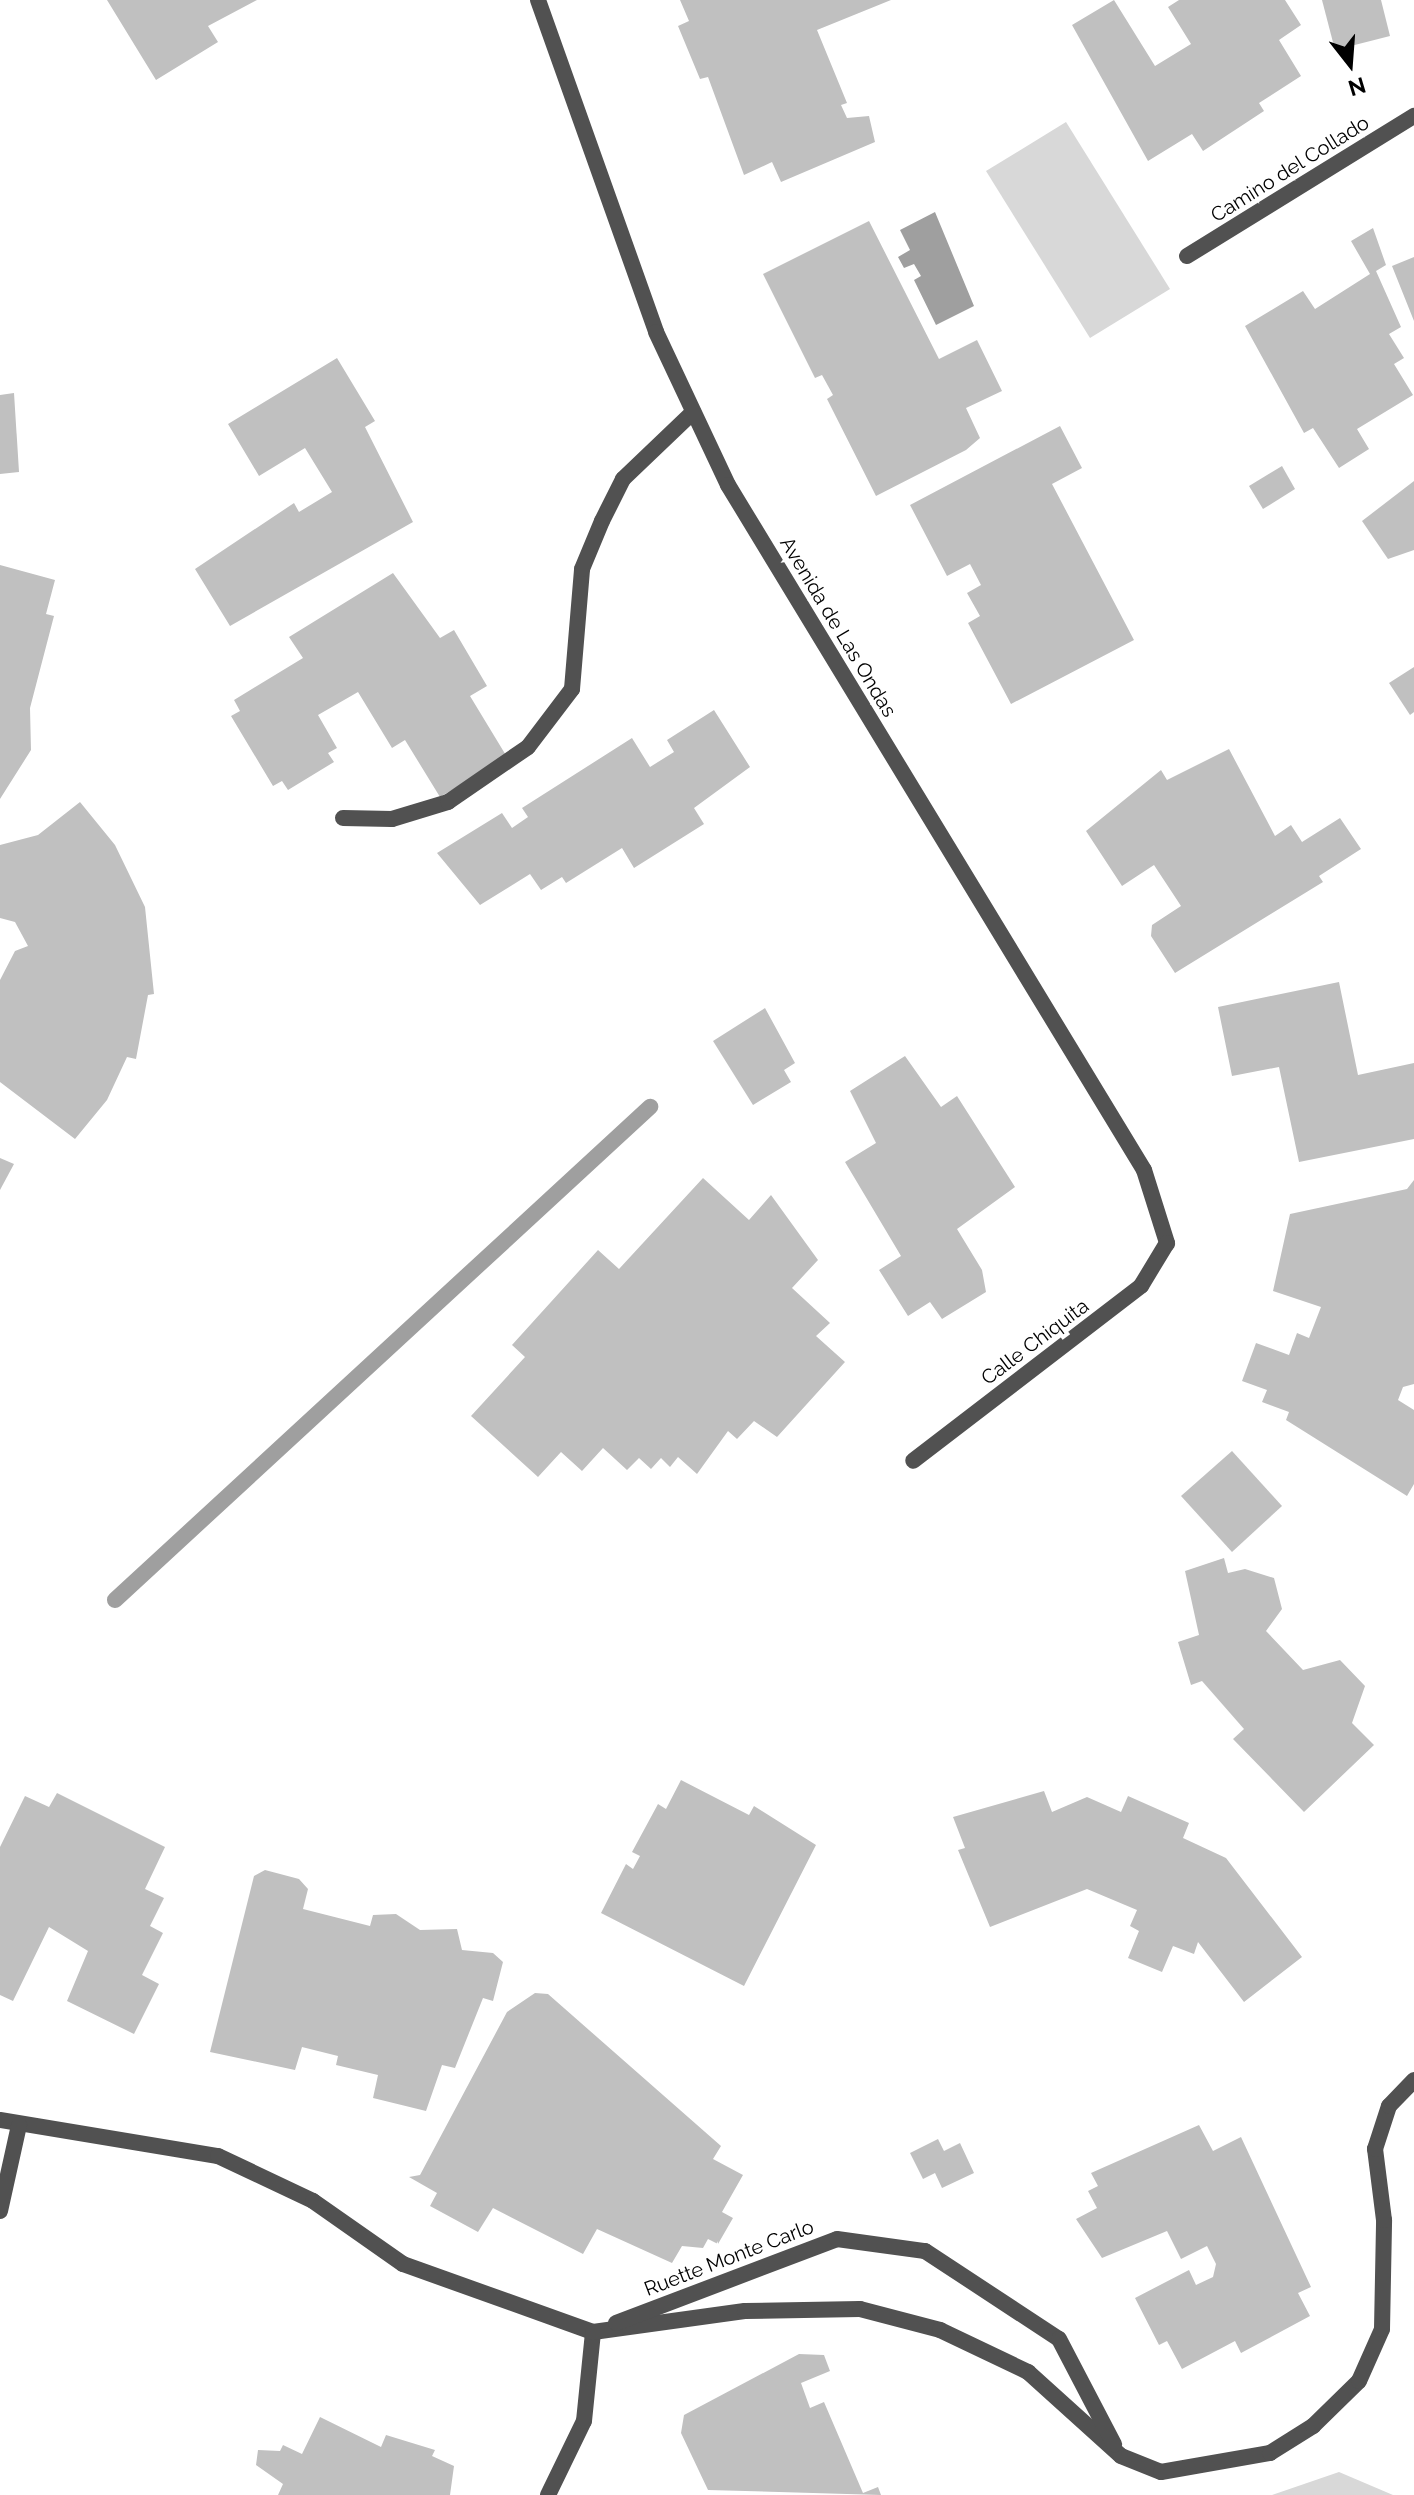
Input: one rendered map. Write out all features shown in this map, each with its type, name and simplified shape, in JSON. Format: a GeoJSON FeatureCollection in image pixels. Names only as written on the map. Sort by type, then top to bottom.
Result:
{"type":"FeatureCollection","features":[{"type":"Feature","properties":{"kind":"street","name":"Avenida de Las Ondas"},"geometry":{"type":"LineString","coordinates":[[538,0],[656,332],[728,485],[1144,1170],[1167,1243]]}},
{"type":"Feature","properties":{"kind":"street","name":"Camino del Collado"},"geometry":{"type":"LineString","coordinates":[[1187,256],[1414,116]]}},
{"type":"Feature","properties":{"kind":"street"},"geometry":{"type":"LineString","coordinates":[[343,818],[392,819],[448,802],[528,747],[572,689],[582,569],[609,507],[623,479],[693,412]]}},
{"type":"Feature","properties":{"kind":"street","name":"Calle Chiquita"},"geometry":{"type":"LineString","coordinates":[[913,1461],[1141,1286],[1167,1243]]}},
{"type":"Feature","properties":{"kind":"street","name":"Ruette Monte Carlo"},"geometry":{"type":"LineString","coordinates":[[0,2120],[218,2156],[313,2201],[403,2264],[593,2332],[745,2311],[860,2309],[940,2330],[1028,2372],[1121,2456],[1161,2472],[1205,2470],[1270,2453],[1313,2426],[1359,2381],[1382,2329],[1384,2220],[1375,2149],[1389,2106],[1414,2080]]}},
{"type":"Feature","properties":{"kind":"street"},"geometry":{"type":"LineString","coordinates":[[0,2211],[19,2125]]}},
{"type":"Feature","properties":{"kind":"street","name":"Ruette Monte Carlo"},"geometry":{"type":"LineString","coordinates":[[593,2332],[837,2239],[925,2251],[1059,2339],[1121,2456]]}},
{"type":"Feature","properties":{"kind":"street"},"geometry":{"type":"LineString","coordinates":[[548,2495],[584,2421],[593,2332]]}},
{"type":"Feature","properties":{"kind":"shaded area"},"geometry":{"type":"Polygon","coordinates":[[[1066,122],[1170,289],[1090,338],[986,171],[1066,122]]]}},
{"type":"Feature","properties":{"kind":"shaded area"},"geometry":{"type":"Polygon","coordinates":[[[935,212],[974,306],[936,325],[914,280],[921,276],[914,264],[904,268],[898,257],[910,250],[900,230],[935,212]]]}},
{"type":"Feature","properties":{"kind":"shaded area"},"geometry":{"type":"Polygon","coordinates":[[[1339,2472],[1393,2495],[1272,2495],[1339,2472]]]}},
{"type":"Feature","properties":{"kind":"building"},"geometry":{"type":"Polygon","coordinates":[[[107,0],[257,0],[208,26],[218,42],[156,80],[107,0]]]}},
{"type":"Feature","properties":{"kind":"building"},"geometry":{"type":"Polygon","coordinates":[[[680,0],[891,0],[817,30],[847,103],[841,105],[847,118],[869,116],[875,142],[781,182],[772,162],[744,175],[708,77],[700,79],[678,26],[689,21],[680,0]]]}},
{"type":"Feature","properties":{"kind":"building"},"geometry":{"type":"Polygon","coordinates":[[[1114,0],[1155,66],[1191,44],[1168,7],[1179,0],[1285,0],[1301,25],[1279,40],[1301,76],[1259,103],[1264,111],[1203,151],[1192,134],[1148,161],[1072,25],[1114,0]]]}},
{"type":"Feature","properties":{"kind":"building"},"geometry":{"type":"Polygon","coordinates":[[[1322,0],[1381,0],[1390,36],[1335,50],[1322,0]]]}},
{"type":"Feature","properties":{"kind":"building"},"geometry":{"type":"Polygon","coordinates":[[[869,221],[939,359],[977,340],[1002,391],[966,408],[980,438],[966,450],[876,496],[827,399],[833,395],[822,375],[815,378],[763,274],[869,221]]]}},
{"type":"Feature","properties":{"kind":"building"},"geometry":{"type":"Polygon","coordinates":[[[1373,228],[1386,265],[1376,271],[1401,327],[1389,334],[1404,358],[1394,364],[1413,395],[1357,429],[1369,449],[1339,468],[1313,428],[1304,433],[1245,326],[1303,291],[1315,309],[1370,274],[1351,241],[1373,228]]]}},
{"type":"Feature","properties":{"kind":"building"},"geometry":{"type":"Polygon","coordinates":[[[1414,257],[1414,321],[1392,266],[1414,257]]]}},
{"type":"Feature","properties":{"kind":"building"},"geometry":{"type":"Polygon","coordinates":[[[337,358],[375,421],[365,427],[413,522],[230,626],[195,569],[294,503],[299,512],[332,492],[305,448],[259,476],[228,424],[337,358]]]}},
{"type":"Feature","properties":{"kind":"building"},"geometry":{"type":"Polygon","coordinates":[[[14,393],[19,472],[0,474],[0,395],[14,393]]]}},
{"type":"Feature","properties":{"kind":"building"},"geometry":{"type":"Polygon","coordinates":[[[1060,426],[1082,468],[1052,484],[1134,640],[1011,704],[968,623],[980,616],[967,593],[981,585],[970,564],[947,576],[910,505],[1060,426]]]}},
{"type":"Feature","properties":{"kind":"building"},"geometry":{"type":"Polygon","coordinates":[[[1282,466],[1295,489],[1263,509],[1249,486],[1282,466]]]}},
{"type":"Feature","properties":{"kind":"building"},"geometry":{"type":"Polygon","coordinates":[[[1414,481],[1414,550],[1388,559],[1362,521],[1414,481]]]}},
{"type":"Feature","properties":{"kind":"building"},"geometry":{"type":"Polygon","coordinates":[[[0,565],[55,580],[46,614],[54,616],[30,708],[31,750],[0,799],[0,565]]]}},
{"type":"Feature","properties":{"kind":"building"},"geometry":{"type":"Polygon","coordinates":[[[393,573],[440,638],[454,630],[487,686],[470,696],[507,757],[440,797],[405,740],[392,748],[358,692],[318,715],[337,748],[328,753],[334,762],[288,790],[282,781],[273,786],[231,716],[240,711],[234,700],[303,658],[289,637],[393,573]]]}},
{"type":"Feature","properties":{"kind":"building"},"geometry":{"type":"Polygon","coordinates":[[[1414,667],[1414,712],[1410,715],[1389,683],[1414,667]]]}},
{"type":"Feature","properties":{"kind":"building"},"geometry":{"type":"Polygon","coordinates":[[[714,710],[750,767],[694,808],[704,824],[634,868],[622,848],[566,883],[562,877],[541,890],[530,874],[480,905],[437,853],[502,813],[512,828],[528,817],[522,808],[632,738],[650,767],[674,752],[667,740],[714,710]]]}},
{"type":"Feature","properties":{"kind":"building"},"geometry":{"type":"Polygon","coordinates":[[[1229,749],[1275,836],[1291,825],[1302,842],[1340,818],[1361,849],[1319,876],[1323,882],[1175,973],[1151,936],[1152,925],[1181,906],[1154,865],[1122,886],[1086,831],[1161,770],[1167,780],[1229,749]]]}},
{"type":"Feature","properties":{"kind":"building"},"geometry":{"type":"Polygon","coordinates":[[[80,802],[115,845],[145,907],[154,994],[148,995],[136,1059],[127,1057],[107,1100],[75,1139],[0,1082],[0,980],[15,951],[28,946],[15,922],[0,918],[0,845],[38,835],[80,802]]]}},
{"type":"Feature","properties":{"kind":"building"},"geometry":{"type":"Polygon","coordinates":[[[1339,982],[1358,1075],[1414,1063],[1414,1139],[1299,1162],[1279,1067],[1232,1076],[1218,1007],[1339,982]]]}},
{"type":"Feature","properties":{"kind":"building"},"geometry":{"type":"Polygon","coordinates":[[[765,1008],[795,1063],[784,1070],[791,1082],[753,1105],[713,1041],[765,1008]]]}},
{"type":"Feature","properties":{"kind":"building"},"geometry":{"type":"Polygon","coordinates":[[[905,1056],[941,1107],[957,1096],[1015,1187],[957,1229],[982,1270],[986,1292],[942,1319],[930,1302],[908,1316],[879,1270],[901,1256],[845,1162],[876,1143],[850,1091],[905,1056]]]}},
{"type":"Feature","properties":{"kind":"building"},"geometry":{"type":"Polygon","coordinates":[[[0,1158],[14,1164],[0,1190],[0,1158]]]}},
{"type":"Feature","properties":{"kind":"building"},"geometry":{"type":"Polygon","coordinates":[[[703,1178],[749,1220],[771,1195],[818,1260],[792,1288],[830,1323],[816,1336],[845,1362],[777,1437],[754,1421],[737,1439],[728,1431],[697,1474],[678,1457],[670,1467],[661,1458],[651,1469],[639,1458],[627,1470],[603,1448],[582,1471],[561,1452],[538,1477],[471,1416],[525,1357],[512,1345],[598,1250],[619,1269],[703,1178]]]}},
{"type":"Feature","properties":{"kind":"building"},"geometry":{"type":"Polygon","coordinates":[[[1414,1180],[1414,1384],[1403,1387],[1398,1400],[1414,1410],[1414,1484],[1407,1496],[1286,1420],[1289,1412],[1262,1402],[1267,1390],[1242,1381],[1256,1343],[1289,1355],[1297,1333],[1309,1338],[1321,1307],[1273,1291],[1290,1214],[1407,1189],[1414,1180]]]}},
{"type":"Feature","properties":{"kind":"building"},"geometry":{"type":"Polygon","coordinates":[[[1232,1451],[1282,1506],[1232,1552],[1181,1496],[1232,1451]]]}},
{"type":"Feature","properties":{"kind":"building"},"geometry":{"type":"Polygon","coordinates":[[[1224,1558],[1228,1573],[1245,1569],[1274,1578],[1282,1609],[1266,1631],[1303,1670],[1340,1660],[1365,1686],[1352,1723],[1374,1745],[1304,1812],[1233,1739],[1244,1729],[1202,1681],[1191,1685],[1178,1642],[1199,1635],[1185,1571],[1224,1558]]]}},
{"type":"Feature","properties":{"kind":"building"},"geometry":{"type":"Polygon","coordinates":[[[681,1780],[749,1815],[754,1806],[816,1845],[744,1986],[601,1913],[626,1864],[633,1869],[640,1856],[632,1852],[658,1804],[666,1809],[681,1780]]]}},
{"type":"Feature","properties":{"kind":"building"},"geometry":{"type":"Polygon","coordinates":[[[1044,1791],[1052,1812],[1087,1797],[1121,1812],[1128,1796],[1189,1823],[1183,1838],[1226,1858],[1302,1957],[1244,2002],[1198,1942],[1194,1954],[1173,1946],[1162,1972],[1128,1958],[1139,1931],[1130,1926],[1137,1910],[1087,1889],[990,1927],[958,1850],[965,1848],[953,1817],[1044,1791]]]}},
{"type":"Feature","properties":{"kind":"building"},"geometry":{"type":"Polygon","coordinates":[[[57,1793],[165,1847],[145,1889],[164,1898],[150,1926],[163,1933],[142,1975],[159,1984],[134,2034],[67,2001],[88,1951],[49,1927],[13,2001],[0,1995],[0,1847],[25,1796],[49,1807],[57,1793]]]}},
{"type":"Feature","properties":{"kind":"building"},"geometry":{"type":"Polygon","coordinates":[[[265,1870],[299,1879],[308,1889],[303,1909],[370,1926],[373,1915],[396,1914],[420,1930],[457,1929],[462,1950],[493,1953],[503,1962],[493,2001],[483,1998],[455,2068],[442,2065],[426,2111],[373,2098],[378,2075],[336,2065],[338,2056],[302,2047],[295,2070],[210,2052],[254,1876],[265,1870]]]}},
{"type":"Feature","properties":{"kind":"building"},"geometry":{"type":"Polygon","coordinates":[[[535,1993],[548,1994],[721,2146],[713,2159],[743,2175],[722,2212],[733,2218],[718,2244],[708,2239],[703,2248],[682,2246],[672,2263],[597,2229],[583,2254],[493,2208],[478,2232],[430,2206],[437,2193],[409,2177],[420,2175],[507,2012],[535,1993]]]}},
{"type":"Feature","properties":{"kind":"building"},"geometry":{"type":"Polygon","coordinates":[[[1199,2125],[1213,2151],[1241,2137],[1311,2287],[1298,2293],[1310,2316],[1241,2353],[1235,2341],[1182,2369],[1167,2341],[1159,2345],[1135,2298],[1189,2270],[1196,2285],[1213,2277],[1216,2264],[1207,2246],[1181,2259],[1167,2231],[1102,2258],[1076,2219],[1097,2208],[1088,2191],[1098,2186],[1091,2173],[1199,2125]]]}},
{"type":"Feature","properties":{"kind":"building"},"geometry":{"type":"Polygon","coordinates":[[[938,2139],[944,2151],[960,2143],[974,2173],[942,2188],[935,2173],[923,2179],[910,2153],[938,2139]]]}},
{"type":"Feature","properties":{"kind":"building"},"geometry":{"type":"Polygon","coordinates":[[[799,2354],[824,2355],[830,2371],[801,2383],[810,2408],[824,2402],[863,2493],[878,2487],[881,2495],[708,2490],[681,2433],[684,2415],[799,2354]]]}},
{"type":"Feature","properties":{"kind":"building"},"geometry":{"type":"Polygon","coordinates":[[[320,2417],[381,2447],[386,2435],[435,2450],[432,2456],[454,2466],[450,2495],[278,2495],[283,2484],[256,2465],[258,2450],[280,2451],[283,2445],[302,2454],[320,2417]]]}},
{"type":"Feature","properties":{"kind":"waterway"},"geometry":{"type":"LineString","coordinates":[[115,1600],[650,1107]]}}]}
